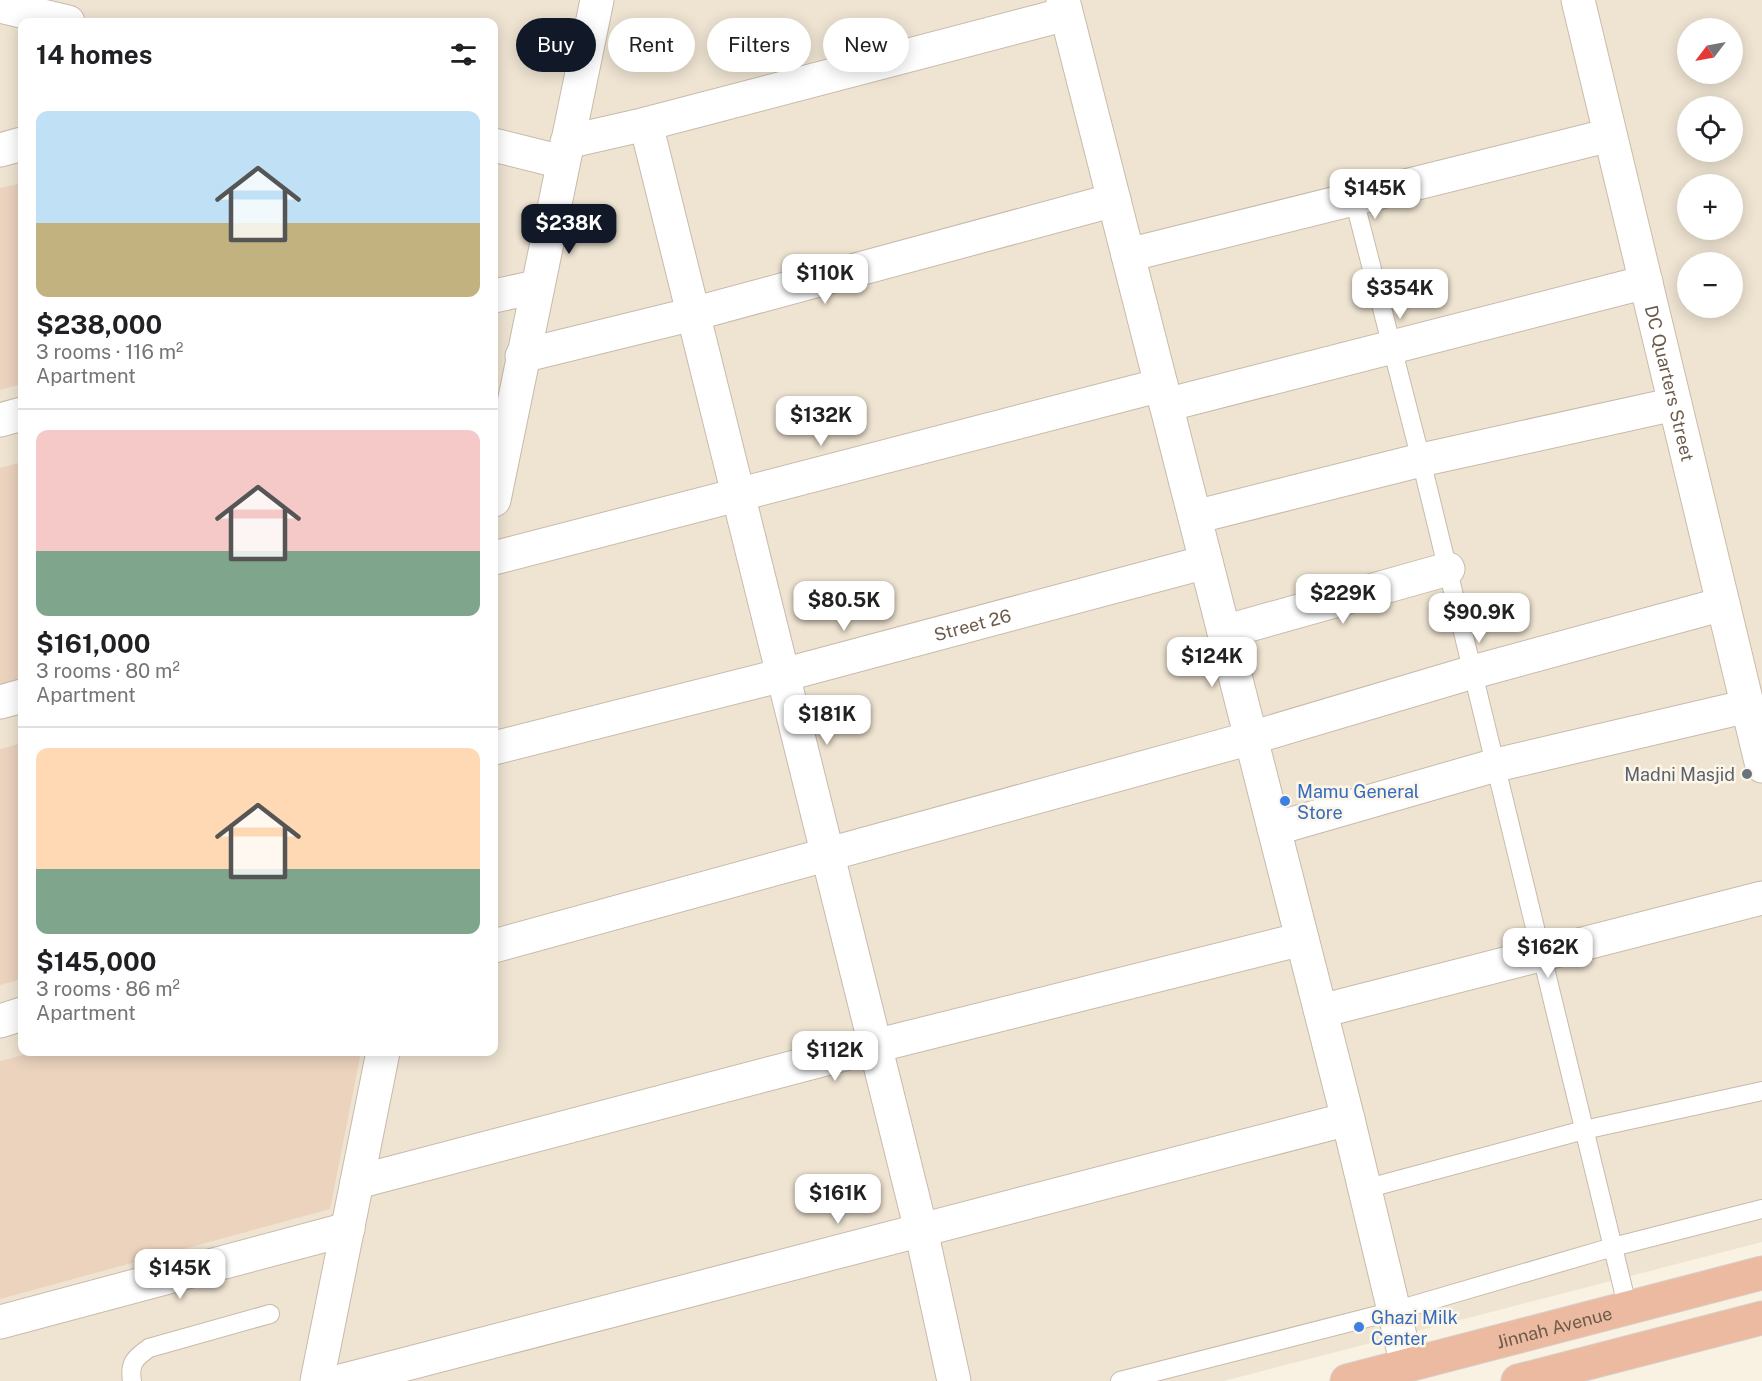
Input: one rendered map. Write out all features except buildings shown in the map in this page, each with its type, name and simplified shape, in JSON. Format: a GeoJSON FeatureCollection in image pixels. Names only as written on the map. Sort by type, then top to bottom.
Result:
{"type":"FeatureCollection","features":[{"type":"Feature","properties":{"kind":"highway","name":"Jinnah Avenue"},"geometry":{"type":"LineString","coordinates":[[1347,1381],[1762,1273]]}},
{"type":"Feature","properties":{"kind":"highway"},"geometry":{"type":"LineString","coordinates":[[1518,1381],[1762,1318]]}},
{"type":"Feature","properties":{"kind":"street"},"geometry":{"type":"LineString","coordinates":[[498,479],[597,0]]}},
{"type":"Feature","properties":{"kind":"street","name":"DC Quarters Street"},"geometry":{"type":"LineString","coordinates":[[1578,0],[1762,766]]}},
{"type":"Feature","properties":{"kind":"street"},"geometry":{"type":"LineString","coordinates":[[0,6],[51,18]]}},
{"type":"Feature","properties":{"kind":"street"},"geometry":{"type":"LineString","coordinates":[[498,146],[564,152],[646,124],[1065,7],[1321,1011],[1407,1365]]}},
{"type":"Feature","properties":{"kind":"street"},"geometry":{"type":"LineString","coordinates":[[646,124],[921,1230],[954,1381]]}},
{"type":"Feature","properties":{"kind":"street"},"geometry":{"type":"LineString","coordinates":[[1128,255],[1610,135]]}},
{"type":"Feature","properties":{"kind":"street"},"geometry":{"type":"LineString","coordinates":[[0,150],[18,145]]}},
{"type":"Feature","properties":{"kind":"street"},"geometry":{"type":"LineString","coordinates":[[522,356],[693,314],[1114,200]]}},
{"type":"Feature","properties":{"kind":"street"},"geometry":{"type":"LineString","coordinates":[[498,557],[738,495],[1163,395],[1392,349],[1646,282]]}},
{"type":"Feature","properties":{"kind":"street"},"geometry":{"type":"LineString","coordinates":[[498,295],[536,287]]}},
{"type":"Feature","properties":{"kind":"street"},"geometry":{"type":"LineString","coordinates":[[1195,517],[1421,460],[1675,404]]}},
{"type":"Feature","properties":{"kind":"street"},"geometry":{"type":"LineString","coordinates":[[0,420],[18,415]]}},
{"type":"Feature","properties":{"kind":"street","name":"Street 26"},"geometry":{"type":"LineString","coordinates":[[498,747],[783,675],[1206,562]]}},
{"type":"Feature","properties":{"kind":"street"},"geometry":{"type":"LineString","coordinates":[[1224,632],[1448,569]]}},
{"type":"Feature","properties":{"kind":"street"},"geometry":{"type":"LineString","coordinates":[[498,945],[1251,738],[1473,672],[1723,604]]}},
{"type":"Feature","properties":{"kind":"street"},"geometry":{"type":"LineString","coordinates":[[0,702],[18,697]]}},
{"type":"Feature","properties":{"kind":"street"},"geometry":{"type":"LineString","coordinates":[[1274,829],[1496,765],[1748,706]]}},
{"type":"Feature","properties":{"kind":"street"},"geometry":{"type":"LineString","coordinates":[[1321,1011],[1762,898]]}},
{"type":"Feature","properties":{"kind":"street"},"geometry":{"type":"LineString","coordinates":[[357,1182],[875,1046],[1302,939]]}},
{"type":"Feature","properties":{"kind":"street"},"geometry":{"type":"LineString","coordinates":[[0,1021],[18,1015]]}},
{"type":"Feature","properties":{"kind":"street"},"geometry":{"type":"LineString","coordinates":[[317,1381],[382,1056]]}},
{"type":"Feature","properties":{"kind":"street"},"geometry":{"type":"LineString","coordinates":[[341,1381],[1348,1119]]}},
{"type":"Feature","properties":{"kind":"street"},"geometry":{"type":"LineString","coordinates":[[0,1322],[348,1229]]}},
{"type":"Feature","properties":{"kind":"lane"},"geometry":{"type":"LineString","coordinates":[[1354,199],[1448,569],[1628,1309]]}},
{"type":"Feature","properties":{"kind":"lane"},"geometry":{"type":"LineString","coordinates":[[1365,1189],[1584,1130],[1762,1091]]}},
{"type":"Feature","properties":{"kind":"lane"},"geometry":{"type":"LineString","coordinates":[[1120,1381],[1394,1311],[1613,1247],[1762,1209]]}},
{"type":"Feature","properties":{"kind":"lane"},"geometry":{"type":"LineString","coordinates":[[132,1381],[130,1368],[135,1358],[149,1348],[270,1314]]}},
{"type":"Feature","properties":{"kind":"shaded area"},"geometry":{"type":"Polygon","coordinates":[[[0,0],[1762,0],[1762,1242],[1224,1381],[0,1381],[0,0]]]}},
{"type":"Feature","properties":{"kind":"place","name":"Madni Masjid"},"geometry":{"type":"Point","coordinates":[1747,774]}},
{"type":"Feature","properties":{"kind":"place","name":"Mamu General Store"},"geometry":{"type":"Point","coordinates":[1285,801]}},
{"type":"Feature","properties":{"kind":"place","name":"Ghazi Milk Center"},"geometry":{"type":"Point","coordinates":[1359,1327]}}]}
